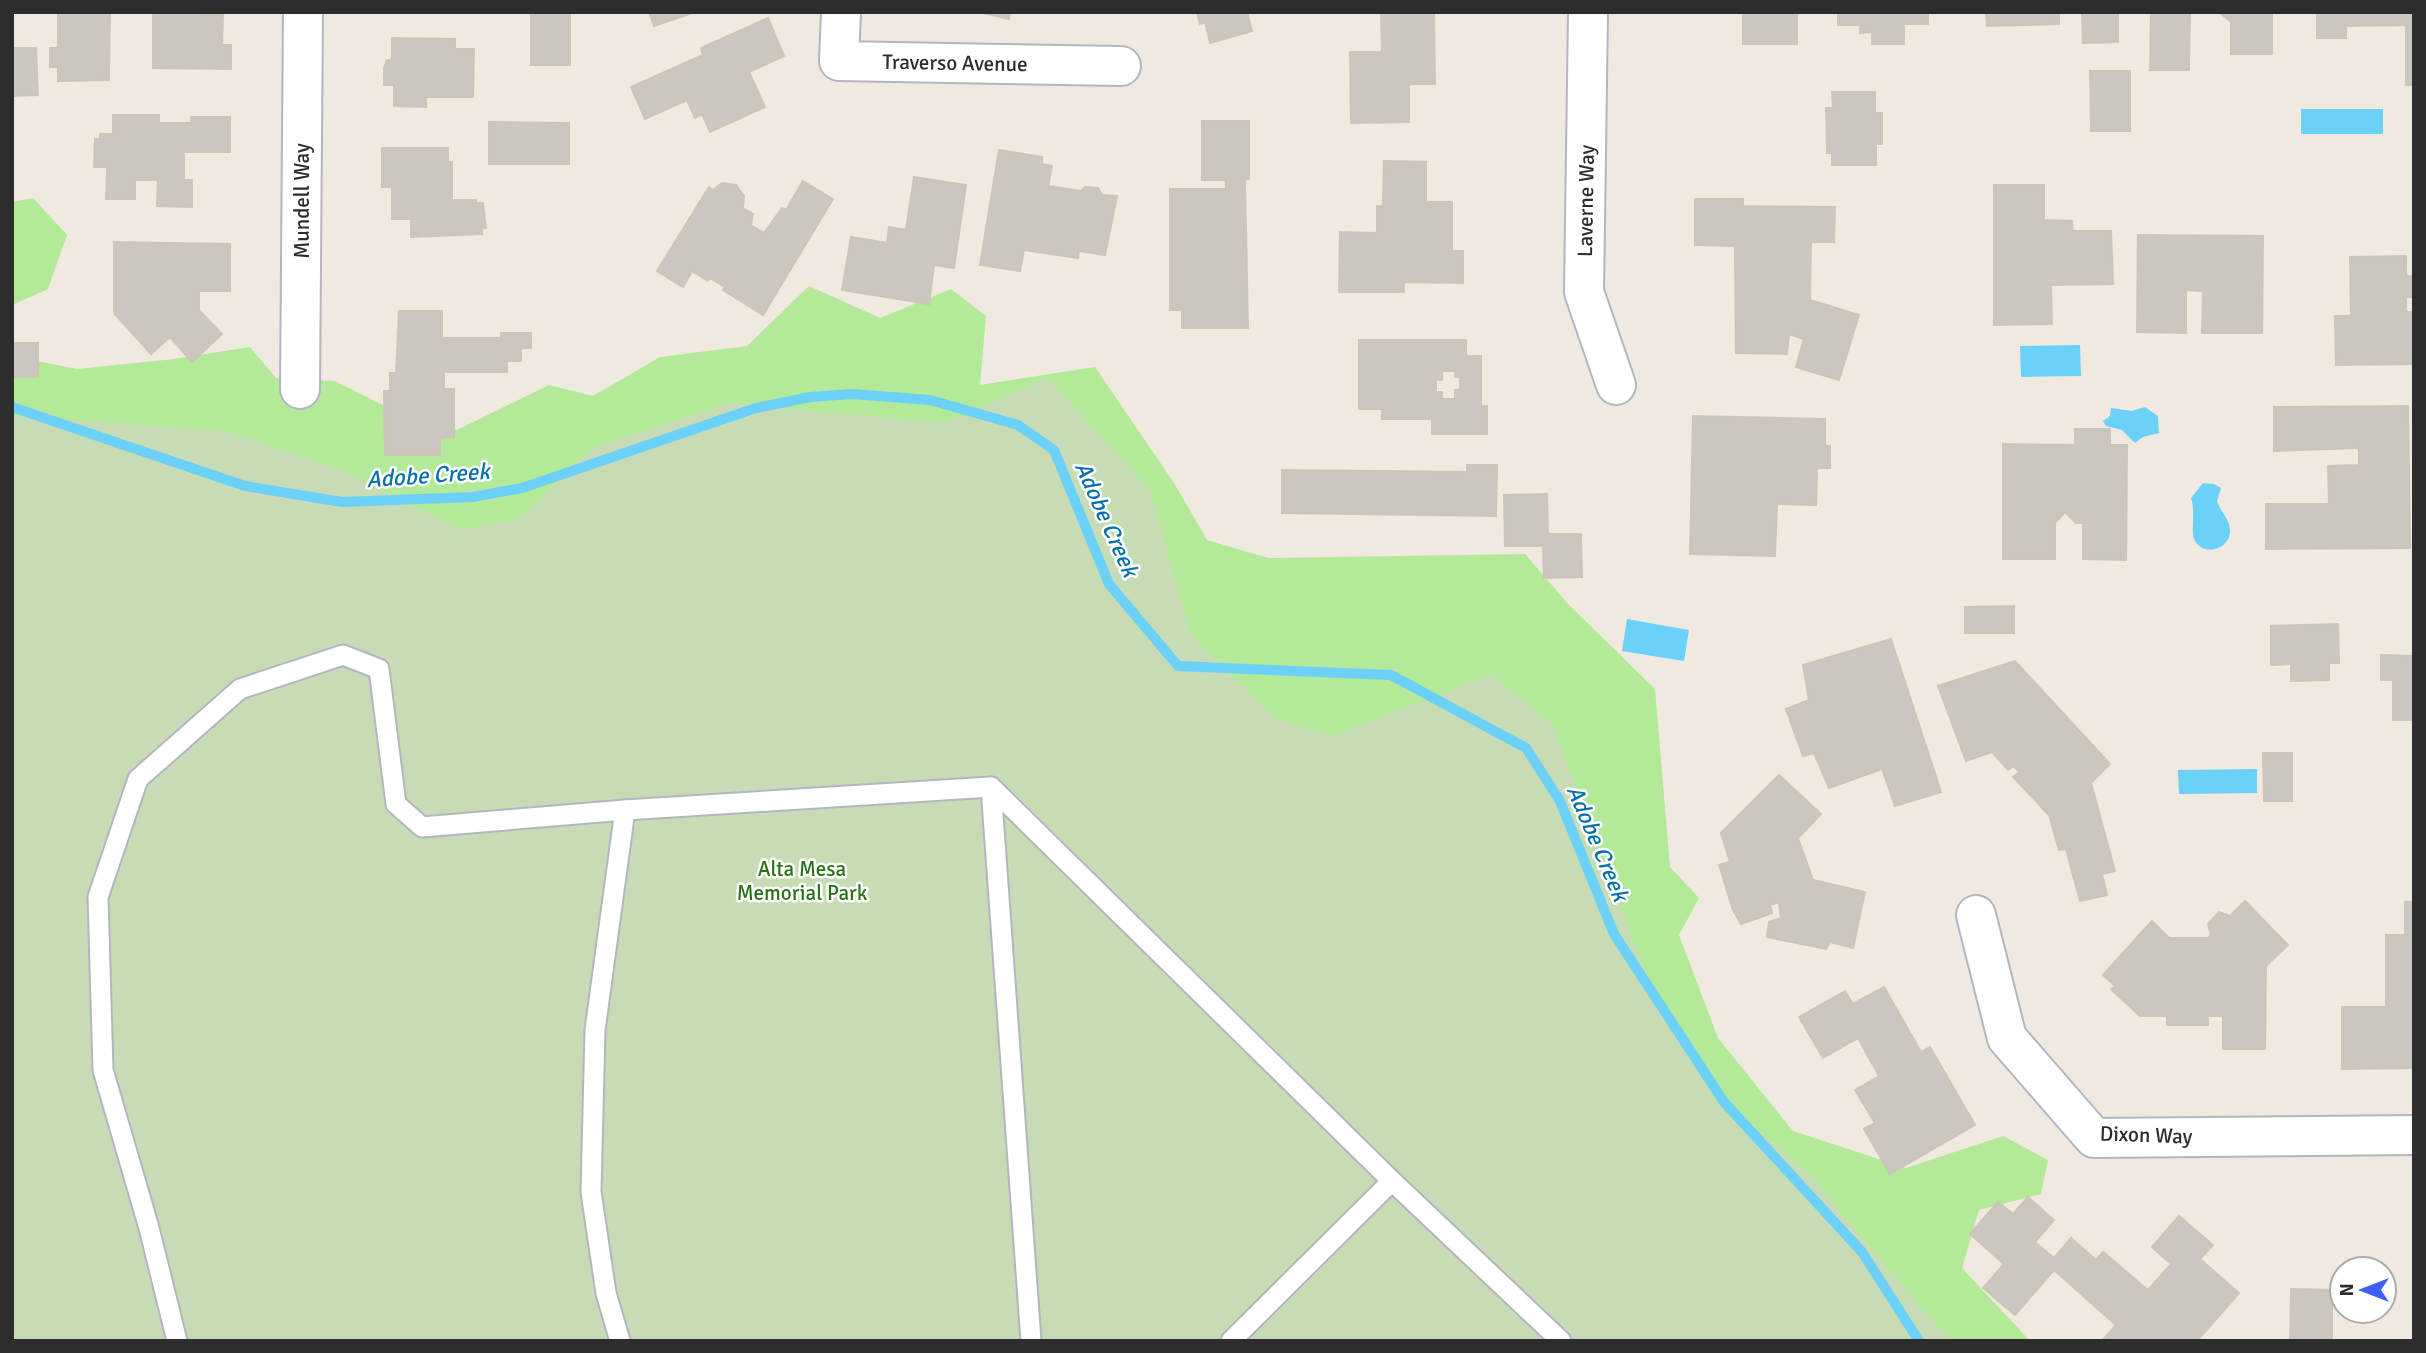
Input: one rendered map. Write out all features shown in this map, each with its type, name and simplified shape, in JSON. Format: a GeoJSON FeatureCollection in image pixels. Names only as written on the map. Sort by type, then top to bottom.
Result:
{"type":"FeatureCollection","features":[{"type":"Feature","properties":{"kind":"street","name":"Mundell Way"},"geometry":{"type":"LineString","coordinates":[[300,389],[303,12]]}},
{"type":"Feature","properties":{"kind":"street","name":"Traverso Avenue"},"geometry":{"type":"LineString","coordinates":[[841,12],[839,61],[1121,66]]}},
{"type":"Feature","properties":{"kind":"street","name":"Laverne Way"},"geometry":{"type":"LineString","coordinates":[[1588,12],[1584,292],[1616,385]]}},
{"type":"Feature","properties":{"kind":"street","name":"Dixon Way"},"geometry":{"type":"LineString","coordinates":[[1976,915],[2007,1038],[2094,1138],[2414,1135]]}},
{"type":"Feature","properties":{"kind":"lane"},"geometry":{"type":"LineString","coordinates":[[177,1341],[149,1228],[103,1070],[98,897],[138,779],[240,689],[343,655],[379,669],[396,804],[422,827],[625,810],[991,788],[1392,1181],[1560,1341]]}},
{"type":"Feature","properties":{"kind":"lane"},"geometry":{"type":"LineString","coordinates":[[991,788],[1031,1341]]}},
{"type":"Feature","properties":{"kind":"lane"},"geometry":{"type":"LineString","coordinates":[[620,1341],[607,1293],[591,1192],[595,1030],[625,810]]}},
{"type":"Feature","properties":{"kind":"lane"},"geometry":{"type":"LineString","coordinates":[[1231,1341],[1392,1181]]}},
{"type":"Feature","properties":{"kind":"green space"},"geometry":{"type":"Polygon","coordinates":[[[33,198],[67,235],[48,289],[12,305],[12,202],[33,198]]]}},
{"type":"Feature","properties":{"kind":"green space"},"geometry":{"type":"Polygon","coordinates":[[[809,286],[880,318],[951,289],[986,316],[980,385],[1095,367],[1174,483],[1207,540],[1268,558],[1525,554],[1568,604],[1655,689],[1670,867],[1699,898],[1679,935],[1718,1038],[1793,1131],[1906,1168],[2003,1136],[2048,1160],[2041,1194],[1979,1210],[1962,1268],[2030,1341],[1799,1341],[645,555],[12,480],[12,356],[77,369],[174,359],[250,347],[276,378],[335,381],[393,410],[457,430],[549,385],[593,396],[660,357],[747,346],[809,286]]]}},
{"type":"Feature","properties":{"kind":"green space","name":"Alta Mesa Memorial Park"},"geometry":{"type":"Polygon","coordinates":[[[1047,378],[1150,490],[1191,636],[1276,719],[1333,736],[1492,674],[1553,726],[1646,974],[1709,1089],[1811,1176],[1927,1315],[1954,1341],[12,1341],[12,416],[226,431],[344,471],[460,530],[520,519],[592,448],[730,403],[944,423],[1047,378]]]}},
{"type":"Feature","properties":{"kind":"water"},"geometry":{"type":"Polygon","coordinates":[[[2301,109],[2383,109],[2383,134],[2301,134],[2301,109]]]}},
{"type":"Feature","properties":{"kind":"water"},"geometry":{"type":"Polygon","coordinates":[[[2080,345],[2081,376],[2021,377],[2020,346],[2080,345]]]}},
{"type":"Feature","properties":{"kind":"water"},"geometry":{"type":"Polygon","coordinates":[[[2145,407],[2158,416],[2159,433],[2143,437],[2135,443],[2122,430],[2106,426],[2103,421],[2110,416],[2111,408],[2132,411],[2145,407]]]}},
{"type":"Feature","properties":{"kind":"water"},"geometry":{"type":"Polygon","coordinates":[[[2203,483],[2221,488],[2217,501],[2230,527],[2226,542],[2210,550],[2199,546],[2195,541],[2193,528],[2191,498],[2203,483]]]}},
{"type":"Feature","properties":{"kind":"water"},"geometry":{"type":"Polygon","coordinates":[[[1627,619],[1689,630],[1684,661],[1622,651],[1627,619]]]}},
{"type":"Feature","properties":{"kind":"water"},"geometry":{"type":"Polygon","coordinates":[[[2257,769],[2257,793],[2179,794],[2178,770],[2257,769]]]}},
{"type":"Feature","properties":{"kind":"building"},"geometry":{"type":"Polygon","coordinates":[[[58,12],[110,12],[109,80],[58,81],[58,67],[50,67],[50,48],[58,48],[58,12]]]}},
{"type":"Feature","properties":{"kind":"building"},"geometry":{"type":"Polygon","coordinates":[[[153,12],[223,15],[222,45],[231,45],[231,69],[153,68],[153,12]]]}},
{"type":"Feature","properties":{"kind":"building"},"geometry":{"type":"Polygon","coordinates":[[[649,12],[695,12],[654,26],[649,12]]]}},
{"type":"Feature","properties":{"kind":"building"},"geometry":{"type":"Polygon","coordinates":[[[979,12],[1010,12],[1009,19],[979,12]]]}},
{"type":"Feature","properties":{"kind":"building"},"geometry":{"type":"Polygon","coordinates":[[[1197,12],[1247,12],[1252,31],[1210,43],[1205,22],[1200,24],[1197,12]]]}},
{"type":"Feature","properties":{"kind":"building"},"geometry":{"type":"Polygon","coordinates":[[[1381,12],[1434,12],[1435,84],[1409,84],[1409,122],[1351,123],[1350,52],[1382,52],[1381,12]]]}},
{"type":"Feature","properties":{"kind":"building"},"geometry":{"type":"Polygon","coordinates":[[[1743,12],[1797,12],[1797,44],[1743,44],[1743,12]]]}},
{"type":"Feature","properties":{"kind":"building"},"geometry":{"type":"Polygon","coordinates":[[[1838,12],[1928,12],[1928,24],[1904,24],[1904,44],[1872,44],[1872,32],[1860,33],[1860,25],[1838,25],[1838,12]]]}},
{"type":"Feature","properties":{"kind":"building"},"geometry":{"type":"Polygon","coordinates":[[[1986,12],[2059,12],[2059,24],[1987,26],[1986,12]]]}},
{"type":"Feature","properties":{"kind":"building"},"geometry":{"type":"Polygon","coordinates":[[[2082,12],[2118,12],[2118,42],[2083,43],[2082,12]]]}},
{"type":"Feature","properties":{"kind":"building"},"geometry":{"type":"Polygon","coordinates":[[[2151,12],[2190,12],[2189,70],[2150,70],[2151,12]]]}},
{"type":"Feature","properties":{"kind":"building"},"geometry":{"type":"Polygon","coordinates":[[[2219,12],[2272,12],[2272,54],[2231,54],[2231,22],[2219,12]]]}},
{"type":"Feature","properties":{"kind":"building"},"geometry":{"type":"Polygon","coordinates":[[[2317,12],[2414,12],[2414,85],[2406,85],[2406,25],[2346,26],[2346,38],[2317,38],[2317,12]]]}},
{"type":"Feature","properties":{"kind":"building"},"geometry":{"type":"Polygon","coordinates":[[[570,13],[570,65],[531,65],[531,14],[570,13]]]}},
{"type":"Feature","properties":{"kind":"building"},"geometry":{"type":"Polygon","coordinates":[[[768,18],[784,56],[749,72],[765,107],[710,132],[702,114],[695,118],[687,100],[645,119],[631,87],[703,55],[701,48],[768,18]]]}},
{"type":"Feature","properties":{"kind":"building"},"geometry":{"type":"Polygon","coordinates":[[[392,38],[455,39],[455,49],[474,49],[473,97],[426,97],[426,107],[394,106],[394,85],[384,85],[384,68],[387,60],[392,60],[392,38]]]}},
{"type":"Feature","properties":{"kind":"building"},"geometry":{"type":"Polygon","coordinates":[[[12,48],[36,48],[38,95],[12,96],[12,48]]]}},
{"type":"Feature","properties":{"kind":"building"},"geometry":{"type":"Polygon","coordinates":[[[2090,71],[2130,71],[2130,131],[2091,131],[2090,71]]]}},
{"type":"Feature","properties":{"kind":"building"},"geometry":{"type":"Polygon","coordinates":[[[1832,92],[1875,92],[1875,113],[1882,113],[1882,144],[1876,144],[1876,165],[1832,165],[1832,153],[1827,153],[1826,108],[1833,108],[1832,92]]]}},
{"type":"Feature","properties":{"kind":"building"},"geometry":{"type":"Polygon","coordinates":[[[113,115],[159,115],[159,123],[191,123],[191,117],[230,117],[230,152],[184,152],[184,180],[192,180],[192,207],[157,206],[158,180],[135,180],[135,199],[106,199],[107,167],[94,167],[95,139],[100,139],[100,134],[113,134],[113,115]]]}},
{"type":"Feature","properties":{"kind":"building"},"geometry":{"type":"Polygon","coordinates":[[[1202,121],[1249,121],[1249,179],[1245,179],[1248,328],[1182,328],[1182,310],[1170,310],[1170,189],[1226,189],[1226,180],[1202,180],[1202,121]]]}},
{"type":"Feature","properties":{"kind":"building"},"geometry":{"type":"Polygon","coordinates":[[[489,122],[569,123],[569,164],[489,164],[489,122]]]}},
{"type":"Feature","properties":{"kind":"building"},"geometry":{"type":"Polygon","coordinates":[[[382,148],[448,148],[448,162],[452,162],[452,200],[476,200],[476,203],[483,203],[486,228],[482,228],[482,234],[411,237],[411,219],[392,219],[392,187],[382,187],[382,148]]]}},
{"type":"Feature","properties":{"kind":"building"},"geometry":{"type":"Polygon","coordinates":[[[999,150],[1042,157],[1042,164],[1052,166],[1048,186],[1081,191],[1085,187],[1098,188],[1102,195],[1117,196],[1105,255],[1079,251],[1078,258],[1024,250],[1020,271],[980,265],[999,150]]]}},
{"type":"Feature","properties":{"kind":"building"},"geometry":{"type":"Polygon","coordinates":[[[1384,161],[1426,162],[1426,202],[1452,202],[1452,251],[1463,251],[1463,283],[1404,282],[1404,292],[1339,292],[1340,232],[1377,233],[1377,206],[1383,206],[1384,161]]]}},
{"type":"Feature","properties":{"kind":"building"},"geometry":{"type":"Polygon","coordinates":[[[914,177],[966,185],[954,268],[934,265],[929,304],[842,290],[851,237],[887,243],[889,227],[906,230],[914,177]]]}},
{"type":"Feature","properties":{"kind":"building"},"geometry":{"type":"Polygon","coordinates":[[[803,181],[833,199],[763,315],[723,290],[725,287],[710,278],[708,281],[692,271],[683,287],[657,271],[709,187],[713,190],[722,183],[736,185],[744,196],[743,208],[753,214],[751,225],[764,233],[782,208],[786,210],[803,181]]]}},
{"type":"Feature","properties":{"kind":"building"},"geometry":{"type":"Polygon","coordinates":[[[1994,185],[2044,185],[2044,220],[2072,221],[2073,231],[2111,231],[2113,284],[2051,285],[2052,324],[1994,325],[1994,185]]]}},
{"type":"Feature","properties":{"kind":"building"},"geometry":{"type":"Polygon","coordinates":[[[1695,199],[1743,199],[1743,206],[1835,207],[1834,242],[1811,242],[1810,300],[1859,315],[1839,380],[1796,367],[1804,339],[1789,334],[1787,354],[1736,353],[1735,246],[1695,245],[1695,199]]]}},
{"type":"Feature","properties":{"kind":"building"},"geometry":{"type":"Polygon","coordinates":[[[2138,235],[2263,236],[2262,333],[2202,333],[2203,291],[2186,290],[2186,333],[2137,332],[2138,235]]]}},
{"type":"Feature","properties":{"kind":"building"},"geometry":{"type":"Polygon","coordinates":[[[114,242],[230,244],[230,291],[199,291],[199,310],[222,334],[192,362],[170,337],[151,354],[114,313],[114,242]]]}},
{"type":"Feature","properties":{"kind":"building"},"geometry":{"type":"Polygon","coordinates":[[[2406,256],[2406,276],[2414,276],[2414,297],[2406,297],[2406,312],[2414,312],[2414,364],[2336,365],[2335,316],[2351,316],[2350,257],[2406,256]]]}},
{"type":"Feature","properties":{"kind":"building"},"geometry":{"type":"Polygon","coordinates":[[[399,311],[442,311],[442,338],[501,338],[501,333],[531,333],[531,348],[521,348],[521,361],[507,361],[507,372],[444,372],[444,389],[454,389],[454,437],[440,437],[440,455],[385,455],[384,391],[390,391],[390,373],[396,373],[399,311]]]}},
{"type":"Feature","properties":{"kind":"building"},"geometry":{"type":"Polygon","coordinates":[[[1359,340],[1466,340],[1466,356],[1481,356],[1481,406],[1487,406],[1487,434],[1432,434],[1432,419],[1382,419],[1382,409],[1359,409],[1359,340]],[[1442,371],[1442,380],[1436,380],[1436,392],[1442,392],[1442,399],[1455,399],[1455,390],[1460,390],[1460,377],[1455,377],[1455,371],[1442,371]]]}},
{"type":"Feature","properties":{"kind":"building"},"geometry":{"type":"Polygon","coordinates":[[[12,343],[38,343],[38,377],[12,377],[12,343]]]}},
{"type":"Feature","properties":{"kind":"building"},"geometry":{"type":"Polygon","coordinates":[[[2408,406],[2410,548],[2266,549],[2266,504],[2329,504],[2328,466],[2359,465],[2359,448],[2274,451],[2274,407],[2408,406]]]}},
{"type":"Feature","properties":{"kind":"building"},"geometry":{"type":"Polygon","coordinates":[[[1693,416],[1825,419],[1825,446],[1830,446],[1830,468],[1817,468],[1816,505],[1777,504],[1775,556],[1690,554],[1693,416]]]}},
{"type":"Feature","properties":{"kind":"building"},"geometry":{"type":"Polygon","coordinates":[[[2075,429],[2110,429],[2110,445],[2127,445],[2126,560],[2083,559],[2083,523],[2076,523],[2065,512],[2055,523],[2055,559],[2003,559],[2003,444],[2075,445],[2075,429]]]}},
{"type":"Feature","properties":{"kind":"building"},"geometry":{"type":"Polygon","coordinates":[[[1467,465],[1497,465],[1496,516],[1282,513],[1282,470],[1467,472],[1467,465]]]}},
{"type":"Feature","properties":{"kind":"building"},"geometry":{"type":"Polygon","coordinates":[[[1547,494],[1548,534],[1581,534],[1582,577],[1544,578],[1543,546],[1505,546],[1504,495],[1547,494]]]}},
{"type":"Feature","properties":{"kind":"building"},"geometry":{"type":"Polygon","coordinates":[[[2014,606],[2014,633],[1965,633],[1965,607],[2014,606]]]}},
{"type":"Feature","properties":{"kind":"building"},"geometry":{"type":"Polygon","coordinates":[[[2338,624],[2339,663],[2329,663],[2329,680],[2291,681],[2291,664],[2271,665],[2271,626],[2338,624]]]}},
{"type":"Feature","properties":{"kind":"building"},"geometry":{"type":"Polygon","coordinates":[[[1891,639],[1941,792],[1895,806],[1882,769],[1829,788],[1814,753],[1803,756],[1786,709],[1809,700],[1803,665],[1891,639]]]}},
{"type":"Feature","properties":{"kind":"building"},"geometry":{"type":"Polygon","coordinates":[[[2381,655],[2414,656],[2414,720],[2393,720],[2393,680],[2381,680],[2381,655]]]}},
{"type":"Feature","properties":{"kind":"building"},"geometry":{"type":"Polygon","coordinates":[[[2015,661],[2110,764],[2091,783],[2115,871],[2102,874],[2107,895],[2080,901],[2066,849],[2059,850],[2049,815],[2013,777],[2020,772],[2013,766],[2008,770],[1992,752],[1966,761],[1938,686],[2015,661]]]}},
{"type":"Feature","properties":{"kind":"building"},"geometry":{"type":"Polygon","coordinates":[[[2263,753],[2292,753],[2292,801],[2264,801],[2263,753]]]}},
{"type":"Feature","properties":{"kind":"building"},"geometry":{"type":"Polygon","coordinates":[[[1779,775],[1821,814],[1798,838],[1813,880],[1865,892],[1853,948],[1830,942],[1826,949],[1767,937],[1769,922],[1781,918],[1779,902],[1770,905],[1772,913],[1741,924],[1733,910],[1719,865],[1730,862],[1721,833],[1779,775]]]}},
{"type":"Feature","properties":{"kind":"building"},"geometry":{"type":"Polygon","coordinates":[[[2245,901],[2288,945],[2266,966],[2265,1049],[2223,1049],[2223,1016],[2208,1016],[2208,1025],[2167,1025],[2167,1016],[2140,1016],[2111,989],[2115,986],[2103,975],[2152,921],[2169,938],[2208,938],[2211,935],[2208,924],[2219,912],[2230,916],[2245,901]]]}},
{"type":"Feature","properties":{"kind":"building"},"geometry":{"type":"Polygon","coordinates":[[[2405,902],[2414,902],[2414,1068],[2342,1069],[2342,1007],[2386,1007],[2386,935],[2405,935],[2405,902]]]}},
{"type":"Feature","properties":{"kind":"building"},"geometry":{"type":"Polygon","coordinates":[[[1884,987],[1921,1052],[1930,1047],[1975,1125],[1890,1174],[1864,1129],[1875,1123],[1855,1090],[1879,1076],[1858,1038],[1823,1058],[1799,1017],[1845,991],[1853,1004],[1884,987]]]}},
{"type":"Feature","properties":{"kind":"building"},"geometry":{"type":"Polygon","coordinates":[[[2028,1197],[2054,1220],[2035,1242],[2054,1258],[2071,1238],[2096,1260],[2103,1252],[2148,1290],[2171,1264],[2152,1247],[2179,1216],[2213,1245],[2200,1259],[2239,1293],[2197,1341],[2181,1338],[2179,1341],[2102,1341],[2116,1325],[2054,1270],[2015,1315],[1983,1288],[2004,1264],[1970,1234],[1998,1202],[2013,1214],[2028,1197]]]}},
{"type":"Feature","properties":{"kind":"building"},"geometry":{"type":"Polygon","coordinates":[[[2291,1289],[2328,1290],[2328,1325],[2332,1325],[2332,1341],[2290,1341],[2291,1289]]]}},
{"type":"Feature","properties":{"kind":"waterway","name":"Adobe Creek"},"geometry":{"type":"LineString","coordinates":[[12,407],[245,486],[342,502],[473,497],[522,488],[756,408],[810,397],[852,394],[930,400],[1018,425],[1054,450],[1109,584],[1178,666],[1391,675],[1526,748],[1560,801],[1614,934],[1724,1102],[1862,1252],[1919,1341]]}}]}
